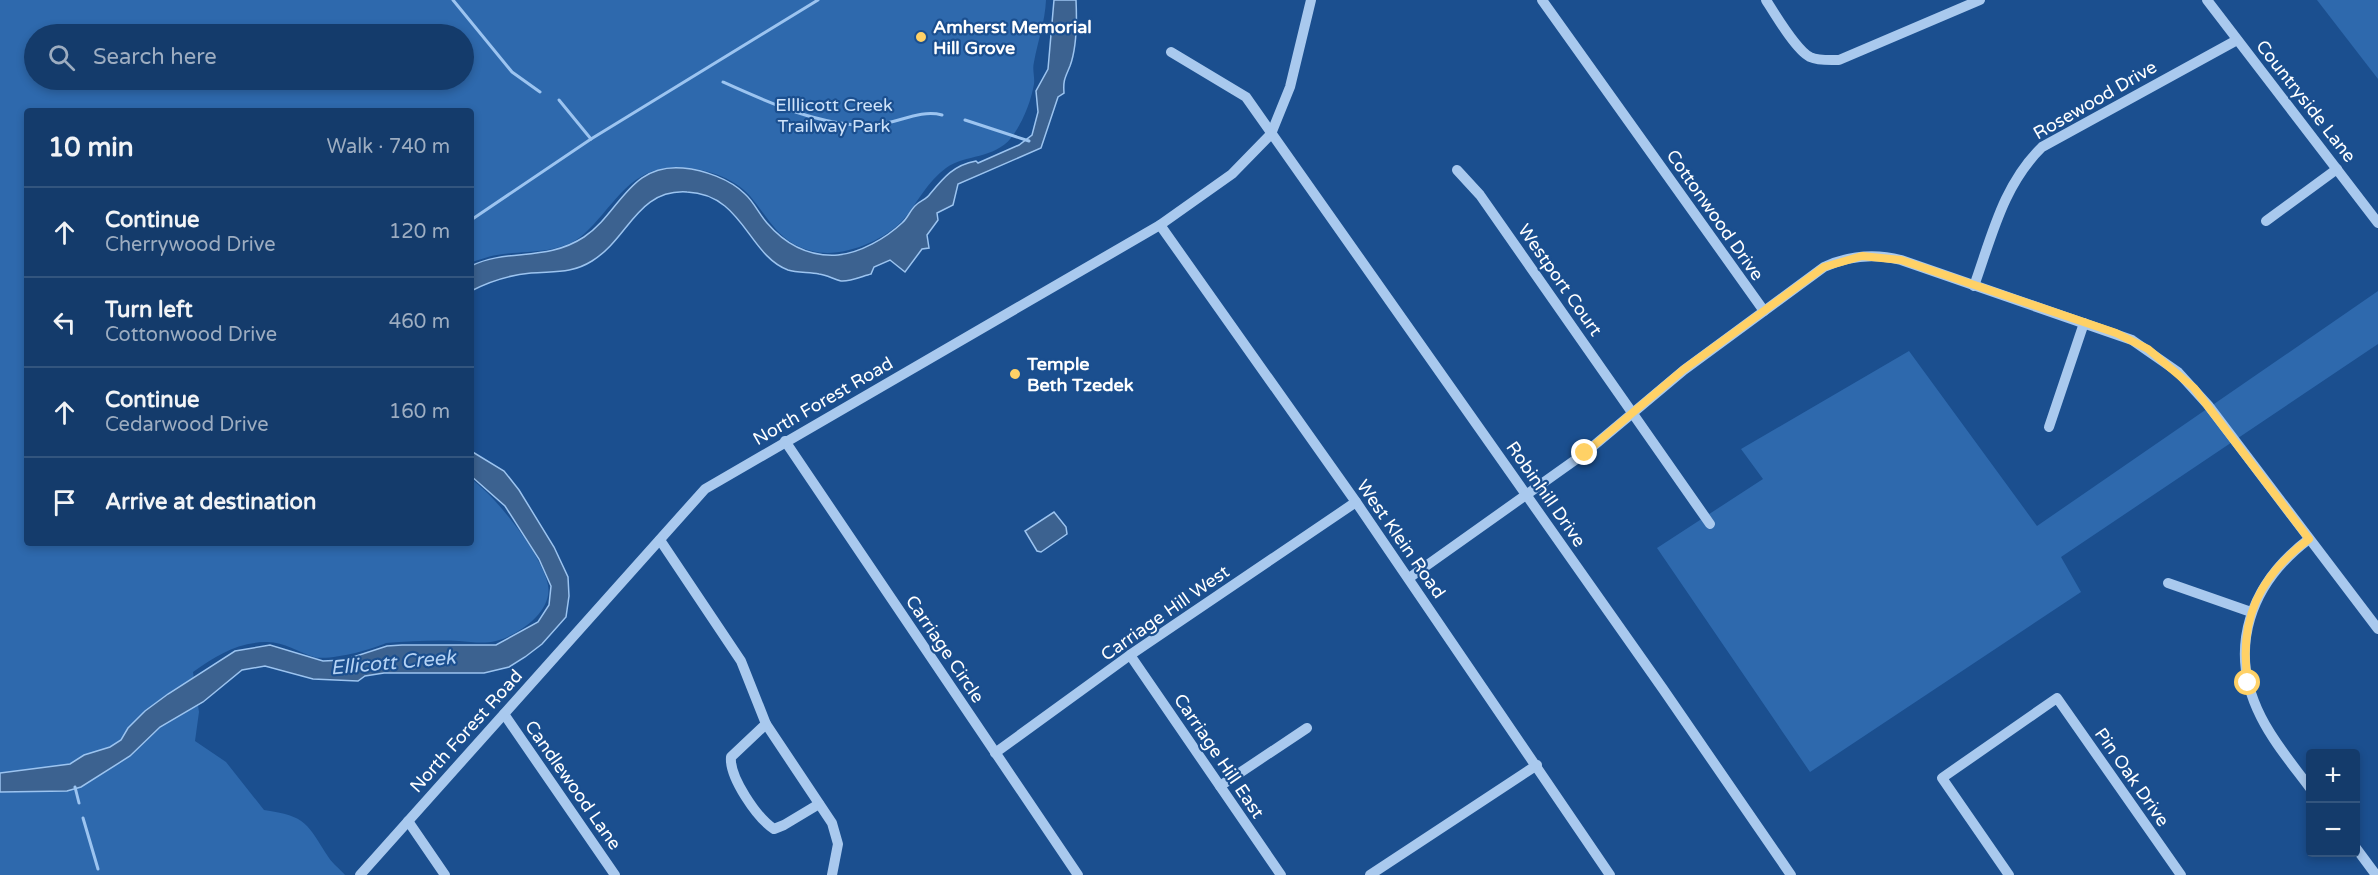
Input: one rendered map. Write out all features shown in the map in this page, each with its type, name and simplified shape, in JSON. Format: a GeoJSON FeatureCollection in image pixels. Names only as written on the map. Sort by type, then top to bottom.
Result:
{"type":"FeatureCollection","features":[{"type":"Feature","properties":{"kind":"street","name":"North Forest Road"},"geometry":{"type":"LineString","coordinates":[[360,875],[705,489],[1160,225],[1218,187],[1271,134],[1290,87],[1311,0]]}},
{"type":"Feature","properties":{"kind":"street","name":"Cottonwood Drive"},"geometry":{"type":"LineString","coordinates":[[1542,0],[1764,311]]}},
{"type":"Feature","properties":{"kind":"street"},"geometry":{"type":"LineString","coordinates":[[1766,0],[1802,51],[1811,58],[1826,61],[1839,60],[1980,0]]}},
{"type":"Feature","properties":{"kind":"street","name":"Countryside Lane"},"geometry":{"type":"LineString","coordinates":[[2207,0],[2378,223]]}},
{"type":"Feature","properties":{"kind":"street","name":"Rosewood Drive"},"geometry":{"type":"LineString","coordinates":[[1974,286],[2008,190],[2026,162],[2042,147],[2237,40]]}},
{"type":"Feature","properties":{"kind":"street","name":"Robinhill Drive"},"geometry":{"type":"LineString","coordinates":[[1171,52],[1246,97],[1791,875]]}},
{"type":"Feature","properties":{"kind":"street"},"geometry":{"type":"LineString","coordinates":[[2266,221],[2337,169]]}},
{"type":"Feature","properties":{"kind":"street","name":"Westport Court"},"geometry":{"type":"LineString","coordinates":[[1457,170],[1480,195],[1634,412],[1710,524]]}},
{"type":"Feature","properties":{"kind":"street","name":"West Klein Road"},"geometry":{"type":"LineString","coordinates":[[1160,225],[1356,502],[1610,875]]}},
{"type":"Feature","properties":{"kind":"street"},"geometry":{"type":"LineString","coordinates":[[1408,578],[1585,453],[1683,370],[1824,267],[1862,256],[1901,260],[2132,340],[2178,372],[2208,405],[2378,629]]}},
{"type":"Feature","properties":{"kind":"street"},"geometry":{"type":"LineString","coordinates":[[2049,427],[2085,323]]}},
{"type":"Feature","properties":{"kind":"street","name":"Carriage Circle"},"geometry":{"type":"LineString","coordinates":[[786,441],[1078,875]]}},
{"type":"Feature","properties":{"kind":"street","name":"Carriage Hill West"},"geometry":{"type":"LineString","coordinates":[[995,753],[1130,655],[1356,502]]}},
{"type":"Feature","properties":{"kind":"street"},"geometry":{"type":"LineString","coordinates":[[2306,783],[2270,734],[2252,696],[2245,665],[2245,647],[2251,612],[2265,582],[2276,567],[2309,539]]}},
{"type":"Feature","properties":{"kind":"street"},"geometry":{"type":"LineString","coordinates":[[660,540],[741,661],[766,724],[836,833],[837,851],[832,875]]}},
{"type":"Feature","properties":{"kind":"street"},"geometry":{"type":"LineString","coordinates":[[2168,583],[2251,612]]}},
{"type":"Feature","properties":{"kind":"street","name":"Carriage Hill East"},"geometry":{"type":"LineString","coordinates":[[1130,655],[1281,875]]}},
{"type":"Feature","properties":{"kind":"street","name":"Pin Oak Drive"},"geometry":{"type":"LineString","coordinates":[[2009,875],[1942,778],[2057,698],[2181,875]]}},
{"type":"Feature","properties":{"kind":"street","name":"Candlewood Lane"},"geometry":{"type":"LineString","coordinates":[[504,714],[615,875]]}},
{"type":"Feature","properties":{"kind":"street"},"geometry":{"type":"LineString","coordinates":[[766,724],[730,757],[732,774],[764,823],[774,829],[819,804]]}},
{"type":"Feature","properties":{"kind":"street"},"geometry":{"type":"LineString","coordinates":[[1220,786],[1307,728]]}},
{"type":"Feature","properties":{"kind":"street"},"geometry":{"type":"LineString","coordinates":[[1370,875],[1537,765]]}},
{"type":"Feature","properties":{"kind":"street"},"geometry":{"type":"LineString","coordinates":[[408,821],[445,875]]}},
{"type":"Feature","properties":{"kind":"street"},"geometry":{"type":"LineString","coordinates":[[2360,854],[2376,875]]}},
{"type":"Feature","properties":{"kind":"green space","name":"Elllicott Creek Trailway Park"},"geometry":{"type":"Polygon","coordinates":[[[0,0],[1046,0],[1033,65],[1033,91],[1022,120],[1011,138],[996,150],[962,160],[946,168],[928,186],[903,220],[885,235],[861,246],[835,252],[812,251],[791,242],[776,230],[750,196],[733,182],[712,173],[678,167],[653,171],[630,184],[594,224],[575,241],[554,249],[494,256],[474,261],[474,108],[24,108],[24,546],[474,546],[474,481],[517,527],[544,573],[548,595],[540,613],[514,634],[496,641],[386,643],[350,654],[321,658],[278,643],[255,643],[227,651],[193,672],[199,712],[195,741],[226,762],[264,810],[289,815],[310,829],[331,860],[345,875],[0,875],[0,0]]]}},
{"type":"Feature","properties":{"kind":"green space"},"geometry":{"type":"Polygon","coordinates":[[[2317,0],[2378,0],[2378,79],[2317,0]]]}},
{"type":"Feature","properties":{"kind":"green space"},"geometry":{"type":"Polygon","coordinates":[[[2378,291],[2378,344],[2061,557],[2081,592],[1810,772],[1657,548],[1763,479],[1741,449],[1909,351],[2037,526],[2378,291]]]}},
{"type":"Feature","properties":{"kind":"water"},"geometry":{"type":"Polygon","coordinates":[[[1054,0],[1076,0],[1074,51],[1064,82],[1064,93],[1058,97],[1041,148],[958,184],[953,205],[937,213],[938,220],[927,235],[929,248],[922,249],[905,272],[890,260],[874,267],[871,274],[844,281],[788,270],[763,252],[733,214],[721,203],[706,195],[687,192],[670,193],[656,198],[645,206],[605,251],[584,265],[563,271],[508,277],[474,290],[474,265],[498,257],[555,250],[570,245],[596,227],[637,181],[650,173],[665,169],[683,168],[699,171],[732,184],[748,197],[774,231],[790,243],[808,252],[838,255],[855,251],[872,244],[902,223],[914,207],[955,169],[968,163],[976,161],[978,163],[1019,145],[1032,135],[1038,112],[1036,91],[1048,69],[1054,0]]]}},
{"type":"Feature","properties":{"kind":"water","name":"Ellicott Creek"},"geometry":{"type":"Polygon","coordinates":[[[474,453],[504,471],[519,490],[554,547],[568,577],[569,596],[566,617],[542,644],[509,667],[484,673],[384,673],[365,676],[358,681],[313,679],[265,666],[242,670],[203,702],[160,727],[130,756],[81,787],[67,791],[0,792],[0,773],[70,764],[84,755],[110,747],[121,740],[128,728],[145,711],[235,651],[270,645],[323,661],[344,660],[387,646],[496,645],[538,622],[549,605],[551,586],[539,559],[505,506],[474,479],[474,453]]]}},
{"type":"Feature","properties":{"kind":"water"},"geometry":{"type":"Polygon","coordinates":[[[1054,512],[1066,527],[1067,534],[1041,552],[1037,551],[1025,531],[1054,512]]]}},
{"type":"Feature","properties":{"kind":"waterway"},"geometry":{"type":"LineString","coordinates":[[453,0],[473,24]]}},
{"type":"Feature","properties":{"kind":"waterway"},"geometry":{"type":"LineString","coordinates":[[474,218],[591,139],[818,0]]}},
{"type":"Feature","properties":{"kind":"waterway"},"geometry":{"type":"LineString","coordinates":[[474,26],[512,72],[540,92]]}},
{"type":"Feature","properties":{"kind":"waterway"},"geometry":{"type":"LineString","coordinates":[[723,82],[796,112],[855,125],[883,124],[916,115],[942,115]]}},
{"type":"Feature","properties":{"kind":"waterway"},"geometry":{"type":"LineString","coordinates":[[559,100],[591,139]]}},
{"type":"Feature","properties":{"kind":"waterway"},"geometry":{"type":"LineString","coordinates":[[965,120],[1029,141]]}},
{"type":"Feature","properties":{"kind":"waterway"},"geometry":{"type":"LineString","coordinates":[[75,787],[79,803]]}},
{"type":"Feature","properties":{"kind":"waterway"},"geometry":{"type":"LineString","coordinates":[[83,818],[98,869]]}},
{"type":"Feature","properties":{"kind":"place","name":"Amherst Memorial Hill Grove"},"geometry":{"type":"Point","coordinates":[921,37]}},
{"type":"Feature","properties":{"kind":"place","name":"Temple Beth Tzedek"},"geometry":{"type":"Point","coordinates":[1015,374]}},
{"type":"Feature","properties":{"kind":"route"},"geometry":{"type":"LineString","coordinates":[[1585,453],[1683,370],[1824,267],[1836,262],[1862,256],[1888,257],[2033,304],[2132,340],[2178,372],[2208,405],[2309,539],[2276,567],[2256,599],[2247,629],[2245,647],[2248,683]]}}]}
